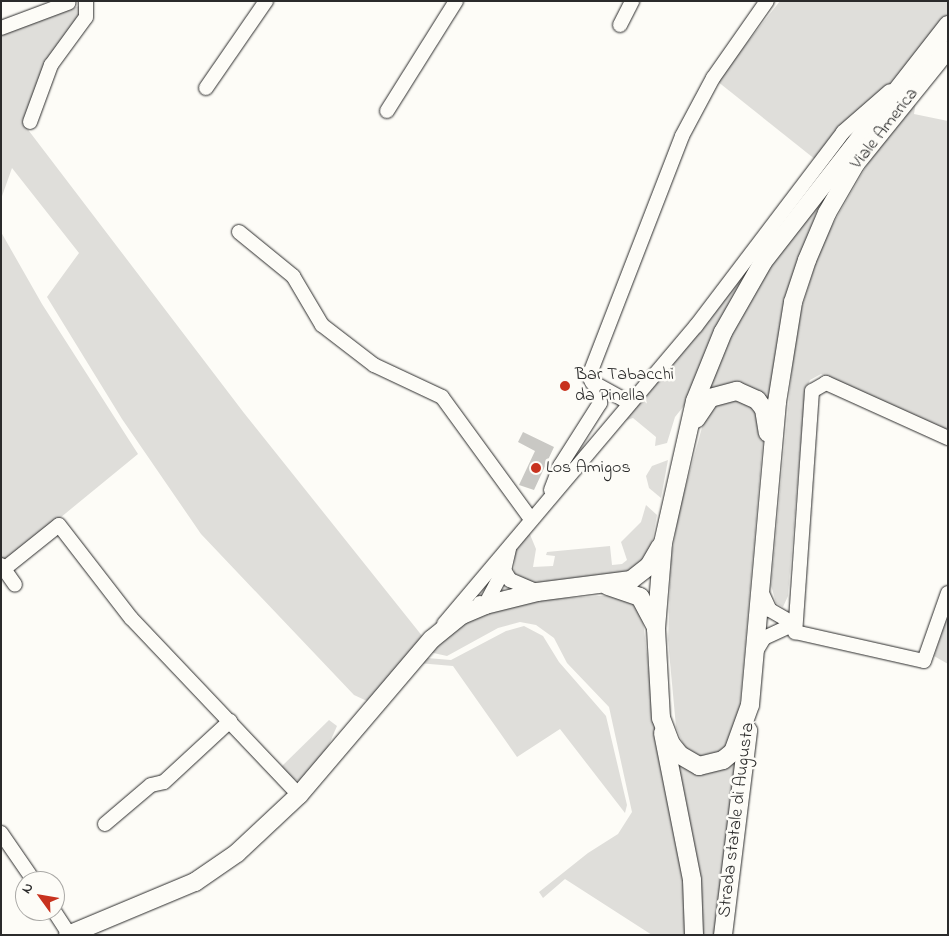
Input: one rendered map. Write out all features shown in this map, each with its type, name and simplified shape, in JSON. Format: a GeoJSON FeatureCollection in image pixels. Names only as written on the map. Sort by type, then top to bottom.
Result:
{"type":"FeatureCollection","features":[{"type":"Feature","properties":{"kind":"main road","name":"Viale America"},"geometry":{"type":"LineString","coordinates":[[683,443],[702,380],[745,290],[785,229],[948,25]]}},
{"type":"Feature","properties":{"kind":"main road","name":"Viale America"},"geometry":{"type":"LineString","coordinates":[[771,453],[793,302],[827,213],[856,163],[948,49]]}},
{"type":"Feature","properties":{"kind":"main road"},"geometry":{"type":"LineString","coordinates":[[68,934],[195,882],[257,836],[299,794],[432,639],[462,615],[484,604],[537,592],[605,585],[638,576],[650,566],[663,543],[683,443],[710,398],[737,390],[757,400],[764,410],[771,453],[750,705],[738,744],[712,764],[699,766],[680,755],[661,718]]}},
{"type":"Feature","properties":{"kind":"main road","name":"Strada statale di Augusta"},"geometry":{"type":"LineString","coordinates":[[663,543],[656,628],[661,718],[692,880],[694,935]]}},
{"type":"Feature","properties":{"kind":"main road"},"geometry":{"type":"LineString","coordinates":[[605,585],[640,597],[656,628]]}},
{"type":"Feature","properties":{"kind":"main road","name":"Strada statale di Augusta"},"geometry":{"type":"LineString","coordinates":[[723,935],[730,898],[750,705]]}},
{"type":"Feature","properties":{"kind":"street"},"geometry":{"type":"LineString","coordinates":[[30,122],[51,65],[86,17],[86,1]]}},
{"type":"Feature","properties":{"kind":"street"},"geometry":{"type":"LineString","coordinates":[[206,88],[266,1]]}},
{"type":"Feature","properties":{"kind":"street"},"geometry":{"type":"LineString","coordinates":[[387,111],[456,1]]}},
{"type":"Feature","properties":{"kind":"street"},"geometry":{"type":"LineString","coordinates":[[620,26],[632,1]]}},
{"type":"Feature","properties":{"kind":"street"},"geometry":{"type":"LineString","coordinates":[[549,498],[560,466],[600,403],[599,391],[589,376],[638,254],[669,163],[713,78],[767,1]]}},
{"type":"Feature","properties":{"kind":"street"},"geometry":{"type":"LineString","coordinates":[[1,28],[70,2]]}},
{"type":"Feature","properties":{"kind":"street"},"geometry":{"type":"LineString","coordinates":[[432,639],[470,591],[696,326],[844,132],[908,76]]}},
{"type":"Feature","properties":{"kind":"street"},"geometry":{"type":"LineString","coordinates":[[238,232],[298,282],[322,325],[374,365],[442,397],[531,519]]}},
{"type":"Feature","properties":{"kind":"street"},"geometry":{"type":"LineString","coordinates":[[592,382],[630,403]]}},
{"type":"Feature","properties":{"kind":"street"},"geometry":{"type":"LineString","coordinates":[[948,438],[826,383],[812,391],[794,624],[795,632],[924,661],[948,593]]}},
{"type":"Feature","properties":{"kind":"street"},"geometry":{"type":"LineString","coordinates":[[15,585],[3,567],[59,525],[131,618],[299,794]]}},
{"type":"Feature","properties":{"kind":"street"},"geometry":{"type":"LineString","coordinates":[[470,591],[473,600],[484,604],[504,570],[510,544]]}},
{"type":"Feature","properties":{"kind":"street"},"geometry":{"type":"LineString","coordinates":[[504,570],[517,586],[537,592]]}},
{"type":"Feature","properties":{"kind":"street"},"geometry":{"type":"LineString","coordinates":[[760,588],[770,610],[794,624]]}},
{"type":"Feature","properties":{"kind":"street"},"geometry":{"type":"LineString","coordinates":[[754,654],[764,638],[794,624]]}},
{"type":"Feature","properties":{"kind":"street"},"geometry":{"type":"LineString","coordinates":[[105,824],[151,785],[164,782],[230,721]]}},
{"type":"Feature","properties":{"kind":"street"},"geometry":{"type":"LineString","coordinates":[[1,833],[27,871]]}},
{"type":"Feature","properties":{"kind":"street"},"geometry":{"type":"LineString","coordinates":[[60,921],[68,934]]}},
{"type":"Feature","properties":{"kind":"shaded area"},"geometry":{"type":"Polygon","coordinates":[[[780,1],[948,1],[948,15],[911,62],[816,160],[717,81],[780,1]]]}},
{"type":"Feature","properties":{"kind":"shaded area"},"geometry":{"type":"Polygon","coordinates":[[[82,5],[82,17],[27,126],[29,131],[244,413],[423,637],[367,701],[354,695],[201,534],[122,419],[47,297],[79,253],[12,168],[1,199],[1,32],[82,5]]]}},
{"type":"Feature","properties":{"kind":"shaded area"},"geometry":{"type":"Polygon","coordinates":[[[916,101],[914,114],[948,121],[948,431],[821,374],[810,380],[805,392],[788,596],[783,607],[776,603],[771,585],[796,326],[817,259],[830,229],[871,158],[916,101]]]}},
{"type":"Feature","properties":{"kind":"shaded area"},"geometry":{"type":"Polygon","coordinates":[[[859,124],[786,217],[687,402],[675,417],[667,443],[655,446],[656,437],[633,418],[624,421],[844,136],[859,124]]]}},
{"type":"Feature","properties":{"kind":"shaded area"},"geometry":{"type":"Polygon","coordinates":[[[821,201],[807,238],[770,401],[741,383],[710,389],[707,384],[717,361],[769,263],[821,201]]]}},
{"type":"Feature","properties":{"kind":"shaded area"},"geometry":{"type":"Polygon","coordinates":[[[1,232],[42,304],[138,454],[5,563],[1,557],[1,232]]]}},
{"type":"Feature","properties":{"kind":"shaded area"},"geometry":{"type":"Polygon","coordinates":[[[726,396],[754,404],[763,426],[763,441],[738,728],[730,748],[703,759],[686,751],[676,727],[668,640],[671,559],[679,511],[706,413],[726,396]]]}},
{"type":"Feature","properties":{"kind":"shaded area"},"geometry":{"type":"Polygon","coordinates":[[[668,460],[661,498],[649,488],[646,476],[652,466],[668,460]]]}},
{"type":"Feature","properties":{"kind":"shaded area"},"geometry":{"type":"Polygon","coordinates":[[[646,505],[657,515],[650,553],[638,570],[533,583],[514,573],[515,550],[529,532],[536,549],[533,567],[553,566],[555,556],[546,555],[547,552],[610,546],[612,565],[622,564],[627,560],[621,542],[641,522],[646,505]]]}},
{"type":"Feature","properties":{"kind":"shaded area"},"geometry":{"type":"Polygon","coordinates":[[[614,595],[638,606],[643,621],[660,765],[685,886],[687,935],[652,935],[565,879],[543,898],[539,892],[588,853],[618,834],[632,812],[609,707],[567,663],[554,638],[536,625],[520,622],[498,628],[447,656],[429,652],[461,625],[493,611],[535,600],[614,595]]]}},
{"type":"Feature","properties":{"kind":"shaded area"},"geometry":{"type":"Polygon","coordinates":[[[948,615],[948,664],[934,656],[948,615]]]}},
{"type":"Feature","properties":{"kind":"shaded area"},"geometry":{"type":"Polygon","coordinates":[[[524,626],[543,636],[559,662],[606,716],[627,805],[625,813],[560,729],[517,757],[453,666],[418,663],[427,658],[451,660],[506,631],[524,626]]]}},
{"type":"Feature","properties":{"kind":"shaded area"},"geometry":{"type":"Polygon","coordinates":[[[329,720],[337,726],[327,749],[300,781],[290,778],[280,768],[329,720]]]}},
{"type":"Feature","properties":{"kind":"shaded area"},"geometry":{"type":"Polygon","coordinates":[[[736,758],[718,935],[700,935],[675,763],[736,758]]]}},
{"type":"Feature","properties":{"kind":"building","name":"Los Amigos"},"geometry":{"type":"Polygon","coordinates":[[[523,432],[554,447],[534,490],[519,485],[535,451],[518,442],[523,432]]]}},
{"type":"Feature","properties":{"kind":"place","name":"Bar Tabacchi da Pinella"},"geometry":{"type":"Point","coordinates":[565,386]}},
{"type":"Feature","properties":{"kind":"place","name":"Los Amigos"},"geometry":{"type":"Point","coordinates":[536,468]}}]}
